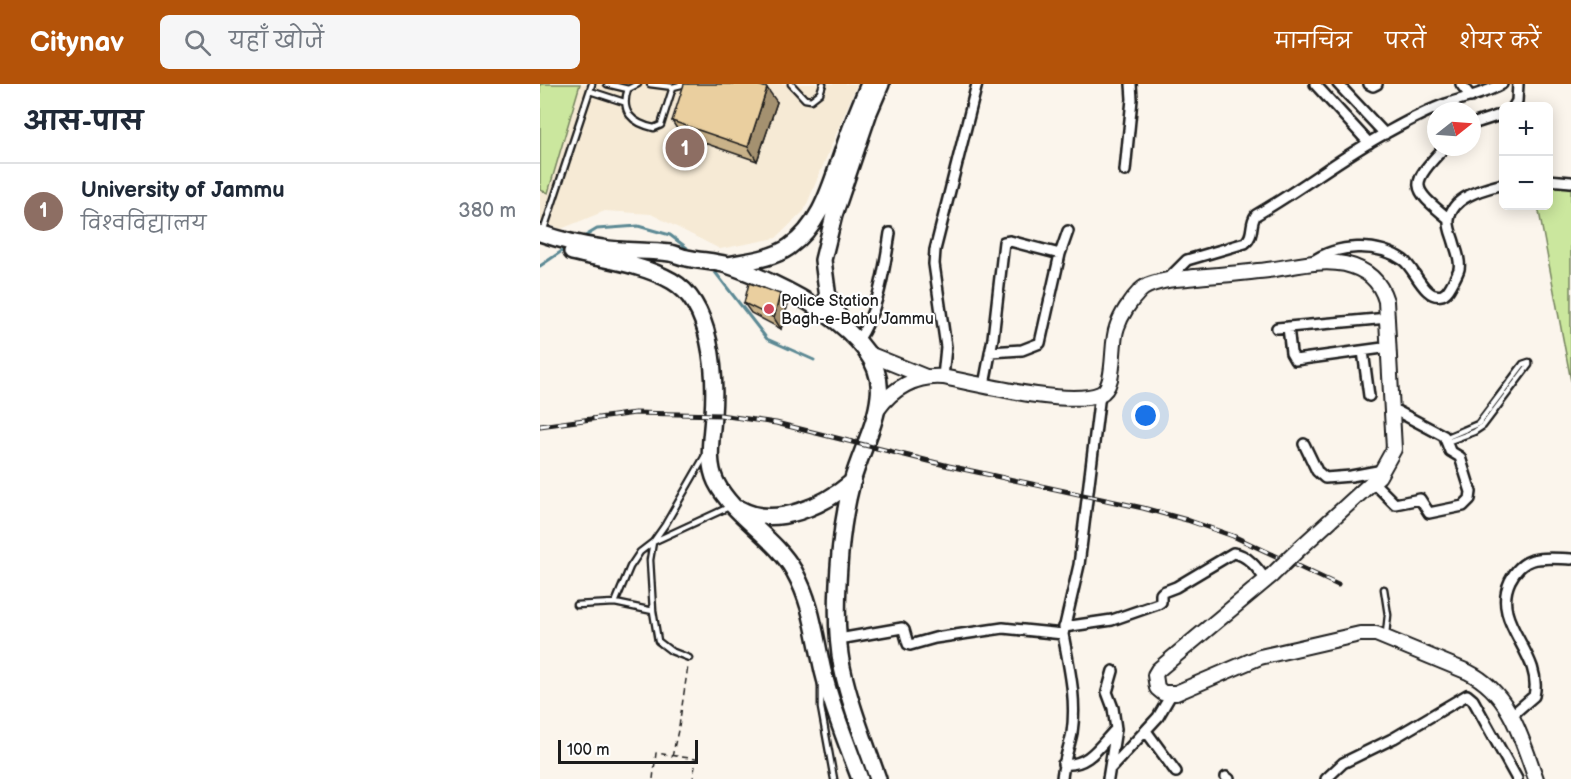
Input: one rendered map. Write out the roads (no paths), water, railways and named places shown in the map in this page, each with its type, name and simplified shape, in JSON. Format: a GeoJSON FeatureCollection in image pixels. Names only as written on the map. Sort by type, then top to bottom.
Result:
{"type":"FeatureCollection","features":[{"type":"Feature","properties":{"kind":"main road"},"geometry":{"type":"LineString","coordinates":[[728,265],[759,259],[787,249],[803,236],[814,222],[825,201],[869,84]]}},
{"type":"Feature","properties":{"kind":"main road"},"geometry":{"type":"LineString","coordinates":[[853,337],[828,298],[823,260],[834,215],[869,112],[881,84]]}},
{"type":"Feature","properties":{"kind":"main road"},"geometry":{"type":"LineString","coordinates":[[544,238],[601,254],[673,282],[683,290],[702,317],[709,347],[714,404],[710,460],[715,480],[722,492],[777,548],[793,568],[811,611],[824,671],[860,779]]}},
{"type":"Feature","properties":{"kind":"main road"},"geometry":{"type":"LineString","coordinates":[[601,254],[672,254],[688,259],[728,265],[815,306],[853,337],[869,354],[878,378],[880,392],[878,409],[852,482],[840,552],[839,639],[846,682],[878,779]]}},
{"type":"Feature","properties":{"kind":"main road"},"geometry":{"type":"LineString","coordinates":[[683,290],[681,280],[688,259]]}},
{"type":"Feature","properties":{"kind":"main road"},"geometry":{"type":"LineString","coordinates":[[878,409],[887,397],[902,386],[926,377],[943,377],[1065,398],[1100,394],[1106,391],[1111,381],[1112,350],[1121,318],[1138,292],[1146,286],[1167,280],[1283,269],[1311,263],[1342,264],[1369,274],[1378,281],[1386,301],[1394,449],[1383,470],[1373,482],[1269,578],[1158,670],[1155,675],[1157,688],[1163,693],[1172,693],[1260,657],[1360,634],[1376,634],[1481,678],[1499,694],[1522,738],[1536,779]]}},
{"type":"Feature","properties":{"kind":"main road"},"geometry":{"type":"LineString","coordinates":[[869,354],[926,377]]}},
{"type":"Feature","properties":{"kind":"main road"},"geometry":{"type":"LineString","coordinates":[[734,505],[757,516],[783,515],[820,503],[852,482]]}},
{"type":"Feature","properties":{"kind":"street"},"geometry":{"type":"LineString","coordinates":[[943,377],[946,347],[934,264],[935,250],[977,84]]}},
{"type":"Feature","properties":{"kind":"street"},"geometry":{"type":"LineString","coordinates":[[1125,171],[1132,99],[1131,84]]}},
{"type":"Feature","properties":{"kind":"street"},"geometry":{"type":"LineString","coordinates":[[1315,84],[1370,143]]}},
{"type":"Feature","properties":{"kind":"street"},"geometry":{"type":"LineString","coordinates":[[1338,84],[1385,134]]}},
{"type":"Feature","properties":{"kind":"street"},"geometry":{"type":"LineString","coordinates":[[1369,84],[1373,86],[1377,84]]}},
{"type":"Feature","properties":{"kind":"street"},"geometry":{"type":"LineString","coordinates":[[1461,84],[1471,97]]}},
{"type":"Feature","properties":{"kind":"street"},"geometry":{"type":"LineString","coordinates":[[1167,280],[1187,260],[1245,243],[1249,240],[1253,219],[1256,215],[1285,199],[1385,134],[1444,105],[1487,92],[1502,84]]}},
{"type":"Feature","properties":{"kind":"street"},"geometry":{"type":"LineString","coordinates":[[1516,102],[1518,84]]}},
{"type":"Feature","properties":{"kind":"street"},"geometry":{"type":"LineString","coordinates":[[1481,121],[1499,115]]}},
{"type":"Feature","properties":{"kind":"street"},"geometry":{"type":"LineString","coordinates":[[1311,263],[1323,254],[1346,248],[1372,248],[1404,260],[1428,291],[1438,296],[1449,291],[1459,269],[1459,262],[1449,219],[1425,199],[1419,189],[1421,176],[1438,156]]}},
{"type":"Feature","properties":{"kind":"street"},"geometry":{"type":"LineString","coordinates":[[1553,180],[1571,182]]}},
{"type":"Feature","properties":{"kind":"street"},"geometry":{"type":"LineString","coordinates":[[1449,219],[1454,208],[1461,201],[1485,189],[1499,185]]}},
{"type":"Feature","properties":{"kind":"street"},"geometry":{"type":"LineString","coordinates":[[990,352],[1022,350],[1040,343],[1060,254],[1068,231]]}},
{"type":"Feature","properties":{"kind":"street"},"geometry":{"type":"LineString","coordinates":[[853,337],[872,317],[890,233]]}},
{"type":"Feature","properties":{"kind":"street"},"geometry":{"type":"LineString","coordinates":[[984,385],[1004,242],[1010,241],[1060,254]]}},
{"type":"Feature","properties":{"kind":"street"},"geometry":{"type":"LineString","coordinates":[[1277,328],[1388,318]]}},
{"type":"Feature","properties":{"kind":"street"},"geometry":{"type":"LineString","coordinates":[[1288,327],[1291,353],[1295,360],[1390,347]]}},
{"type":"Feature","properties":{"kind":"street"},"geometry":{"type":"LineString","coordinates":[[1363,351],[1369,396]]}},
{"type":"Feature","properties":{"kind":"street"},"geometry":{"type":"LineString","coordinates":[[1062,779],[1063,764],[1071,735],[1073,697],[1063,630],[1079,565],[1100,394]]}},
{"type":"Feature","properties":{"kind":"street"},"geometry":{"type":"LineString","coordinates":[[1373,482],[1395,504],[1420,499],[1430,513],[1463,506],[1470,499],[1471,492],[1460,457],[1450,451],[1446,440],[1393,409]]}},
{"type":"Feature","properties":{"kind":"street"},"geometry":{"type":"LineString","coordinates":[[1304,444],[1317,471],[1325,478],[1383,470]]}},
{"type":"Feature","properties":{"kind":"street"},"geometry":{"type":"LineString","coordinates":[[839,639],[897,628],[904,630],[910,645],[935,638],[1003,628],[1063,630],[1112,620],[1158,604],[1161,602],[1162,592],[1176,587],[1233,553],[1240,554],[1269,578]]}},
{"type":"Feature","properties":{"kind":"street"},"geometry":{"type":"LineString","coordinates":[[1511,716],[1534,696],[1535,679],[1530,660],[1509,620],[1506,610],[1506,592],[1523,563],[1540,558],[1571,559]]}},
{"type":"Feature","properties":{"kind":"street"},"geometry":{"type":"LineString","coordinates":[[1109,774],[1116,729],[1113,708],[1107,692],[1113,671]]}},
{"type":"Feature","properties":{"kind":"street"},"geometry":{"type":"LineString","coordinates":[[1109,774],[1163,710],[1172,693]]}},
{"type":"Feature","properties":{"kind":"street"},"geometry":{"type":"LineString","coordinates":[[1326,779],[1343,763],[1394,738],[1467,695],[1473,700],[1517,779]]}},
{"type":"Feature","properties":{"kind":"street"},"geometry":{"type":"LineString","coordinates":[[1063,764],[1075,765],[1087,759],[1116,729]]}},
{"type":"Feature","properties":{"kind":"street"},"geometry":{"type":"LineString","coordinates":[[1146,731],[1176,772]]}},
{"type":"Feature","properties":{"kind":"lane"},"geometry":{"type":"LineString","coordinates":[[544,238],[592,84]]}},
{"type":"Feature","properties":{"kind":"lane"},"geometry":{"type":"LineString","coordinates":[[607,84],[628,89],[638,84]]}},
{"type":"Feature","properties":{"kind":"lane"},"geometry":{"type":"LineString","coordinates":[[650,84],[673,87],[685,84]]}},
{"type":"Feature","properties":{"kind":"lane"},"geometry":{"type":"LineString","coordinates":[[791,85],[805,99],[813,99],[820,93],[823,84]]}},
{"type":"Feature","properties":{"kind":"lane"},"geometry":{"type":"LineString","coordinates":[[628,89],[624,102],[627,112],[635,120],[651,128],[657,128],[661,125],[673,87]]}},
{"type":"Feature","properties":{"kind":"lane"},"geometry":{"type":"LineString","coordinates":[[590,91],[624,102]]}},
{"type":"Feature","properties":{"kind":"lane"},"geometry":{"type":"LineString","coordinates":[[1528,362],[1529,365],[1488,422],[1474,432],[1446,440],[1478,424],[1523,364],[1528,362]]}},
{"type":"Feature","properties":{"kind":"lane"},"geometry":{"type":"LineString","coordinates":[[615,603],[634,559],[652,542],[665,525],[711,447]]}},
{"type":"Feature","properties":{"kind":"lane"},"geometry":{"type":"LineString","coordinates":[[652,542],[734,505]]}},
{"type":"Feature","properties":{"kind":"lane"},"geometry":{"type":"LineString","coordinates":[[652,542],[650,560],[656,634],[661,645],[689,658]]}},
{"type":"Feature","properties":{"kind":"lane"},"geometry":{"type":"LineString","coordinates":[[1384,589],[1388,615],[1386,637]]}},
{"type":"Feature","properties":{"kind":"lane"},"geometry":{"type":"LineString","coordinates":[[576,605],[615,603],[653,611]]}},
{"type":"Feature","properties":{"kind":"lane"},"geometry":{"type":"LineString","coordinates":[[824,671],[821,708],[834,779]]}},
{"type":"Feature","properties":{"kind":"waterway"},"geometry":{"type":"LineString","coordinates":[[582,238],[597,229],[638,226],[670,235],[687,248]]}},
{"type":"Feature","properties":{"kind":"waterway"},"geometry":{"type":"LineString","coordinates":[[540,266],[568,247]]}},
{"type":"Feature","properties":{"kind":"waterway"},"geometry":{"type":"LineString","coordinates":[[715,272],[767,339],[814,360]]}},
{"type":"Feature","properties":{"kind":"railway"},"geometry":{"type":"LineString","coordinates":[[540,426],[635,413],[720,415],[776,423],[949,466],[1143,508],[1187,520],[1233,536],[1338,585]]}},
{"type":"Feature","properties":{"kind":"place","name":"University of Jammu"},"geometry":{"type":"Point","coordinates":[685,148]}},
{"type":"Feature","properties":{"kind":"place","name":"Police Station Bagh-e-Bahu Jammu"},"geometry":{"type":"Point","coordinates":[769,309]}}]}
